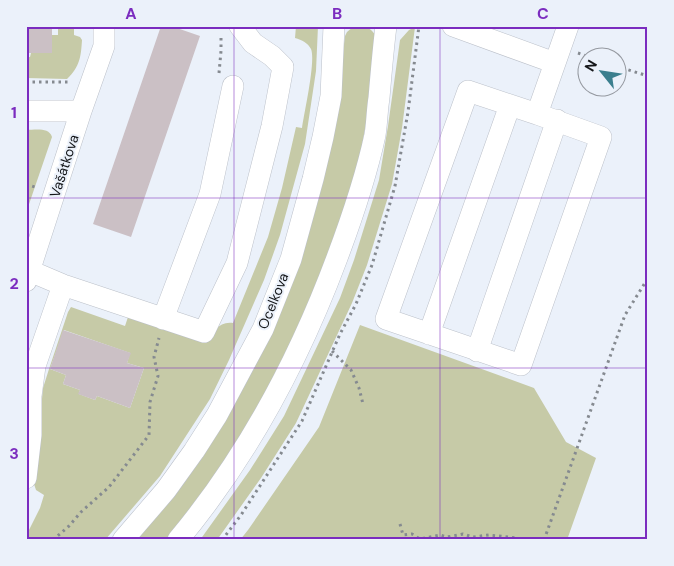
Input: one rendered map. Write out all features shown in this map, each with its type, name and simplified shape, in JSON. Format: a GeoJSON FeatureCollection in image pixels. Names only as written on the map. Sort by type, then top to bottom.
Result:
{"type":"FeatureCollection","features":[{"type":"Feature","properties":{"kind":"street","name":"Vašátkova"},"geometry":{"type":"LineString","coordinates":[[104,26],[104,46],[73,111],[28,276],[204,332],[237,262],[272,126],[283,67],[272,56],[253,44],[240,26]]}},
{"type":"Feature","properties":{"kind":"street","name":"Ocelkova"},"geometry":{"type":"LineString","coordinates":[[123,540],[166,490],[194,451],[217,415],[263,330],[291,258],[324,137],[331,96],[334,26]]}},
{"type":"Feature","properties":{"kind":"street"},"geometry":{"type":"LineString","coordinates":[[178,540],[219,486],[274,400],[308,329],[325,288],[356,207],[375,134],[386,26]]}},
{"type":"Feature","properties":{"kind":"street"},"geometry":{"type":"LineString","coordinates":[[453,26],[555,63]]}},
{"type":"Feature","properties":{"kind":"street"},"geometry":{"type":"LineString","coordinates":[[536,114],[568,26]]}},
{"type":"Feature","properties":{"kind":"street"},"geometry":{"type":"LineString","coordinates":[[163,319],[210,194],[225,82]]}},
{"type":"Feature","properties":{"kind":"street"},"geometry":{"type":"LineString","coordinates":[[468,91],[536,114],[601,137],[520,365],[386,319],[468,91]]}},
{"type":"Feature","properties":{"kind":"street"},"geometry":{"type":"LineString","coordinates":[[429,334],[510,105]]}},
{"type":"Feature","properties":{"kind":"street"},"geometry":{"type":"LineString","coordinates":[[26,111],[73,111]]}},
{"type":"Feature","properties":{"kind":"street"},"geometry":{"type":"LineString","coordinates":[[477,351],[557,120]]}},
{"type":"Feature","properties":{"kind":"street"},"geometry":{"type":"LineString","coordinates":[[26,478],[32,435],[29,399],[35,366],[63,286]]}},
{"type":"Feature","properties":{"kind":"path"},"geometry":{"type":"LineString","coordinates":[[221,26],[221,51],[225,82]]}},
{"type":"Feature","properties":{"kind":"path"},"geometry":{"type":"LineString","coordinates":[[626,69],[648,76]]}},
{"type":"Feature","properties":{"kind":"path"},"geometry":{"type":"LineString","coordinates":[[26,82],[74,82],[73,111]]}},
{"type":"Feature","properties":{"kind":"path"},"geometry":{"type":"LineString","coordinates":[[544,540],[625,315],[648,278]]}},
{"type":"Feature","properties":{"kind":"path"},"geometry":{"type":"LineString","coordinates":[[53,540],[109,488],[148,435],[150,402],[158,376],[154,357],[163,319]]}},
{"type":"Feature","properties":{"kind":"path"},"geometry":{"type":"LineString","coordinates":[[332,351],[351,370],[359,388],[363,404]]}},
{"type":"Feature","properties":{"kind":"path"},"geometry":{"type":"LineString","coordinates":[[400,524],[403,535],[412,534],[420,539],[440,535],[447,537],[463,534],[473,537],[489,535],[521,540]]}},
{"type":"Feature","properties":{"kind":"green space"},"geometry":{"type":"Polygon","coordinates":[[[52,26],[74,26],[74,35],[82,40],[77,66],[67,79],[26,78],[26,57],[30,57],[31,53],[52,53],[52,35],[58,35],[58,29],[52,29],[52,26]]]}},
{"type":"Feature","properties":{"kind":"green space"},"geometry":{"type":"Polygon","coordinates":[[[296,26],[318,26],[316,71],[305,144],[280,235],[264,280],[210,399],[160,476],[105,540],[26,540],[44,495],[36,490],[34,484],[43,388],[71,307],[125,326],[128,317],[202,342],[205,342],[220,325],[233,323],[268,237],[296,127],[302,128],[311,75],[312,55],[308,45],[295,38],[296,26]],[[64,330],[50,369],[66,375],[63,384],[80,390],[79,394],[95,400],[97,396],[130,408],[144,368],[127,363],[130,353],[64,330]]]}},
{"type":"Feature","properties":{"kind":"green space"},"geometry":{"type":"Polygon","coordinates":[[[354,26],[367,27],[376,37],[368,113],[356,178],[338,238],[279,381],[173,540],[130,540],[251,366],[336,108],[345,36],[354,26]]]}},
{"type":"Feature","properties":{"kind":"green space"},"geometry":{"type":"Polygon","coordinates":[[[415,27],[402,128],[392,184],[367,265],[352,303],[296,423],[261,478],[217,540],[200,540],[250,470],[284,416],[340,298],[379,180],[400,40],[409,30],[415,27]]]}},
{"type":"Feature","properties":{"kind":"green space"},"geometry":{"type":"Polygon","coordinates":[[[26,130],[45,130],[52,137],[26,213],[26,130]]]}},
{"type":"Feature","properties":{"kind":"green space"},"geometry":{"type":"Polygon","coordinates":[[[360,325],[534,388],[566,442],[596,458],[567,540],[240,540],[319,427],[360,325]]]}},
{"type":"Feature","properties":{"kind":"building"},"geometry":{"type":"Polygon","coordinates":[[[26,26],[52,26],[52,53],[26,53],[26,26]]]}},
{"type":"Feature","properties":{"kind":"building"},"geometry":{"type":"Polygon","coordinates":[[[161,26],[171,26],[200,36],[131,237],[93,224],[161,26]]]}},
{"type":"Feature","properties":{"kind":"building"},"geometry":{"type":"Polygon","coordinates":[[[63,330],[131,353],[127,363],[144,368],[130,408],[97,396],[95,400],[78,394],[80,390],[63,384],[66,375],[50,369],[63,330]]]}}]}
